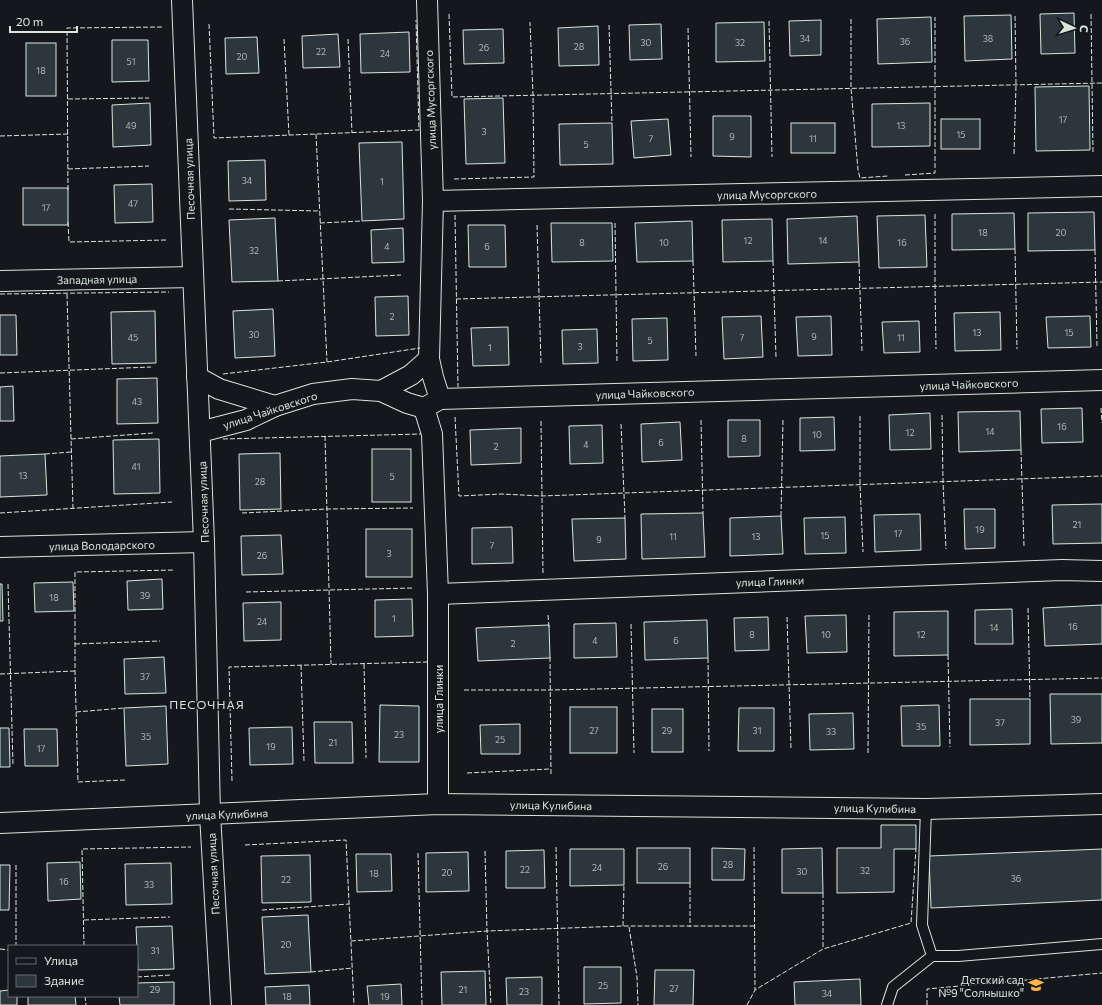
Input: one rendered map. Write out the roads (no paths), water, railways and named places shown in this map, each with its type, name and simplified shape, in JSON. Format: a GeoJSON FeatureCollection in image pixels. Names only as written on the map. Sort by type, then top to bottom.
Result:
{"type":"FeatureCollection","features":[{"type":"Feature","properties":{"kind":"street","name":"Песочная улица"},"geometry":{"type":"LineString","coordinates":[[182,0],[204,542],[210,814],[221,1005]]}},
{"type":"Feature","properties":{"kind":"street","name":"улица Мусоргского"},"geometry":{"type":"LineString","coordinates":[[427,0],[433,201],[429,358],[433,377],[432,404]]}},
{"type":"Feature","properties":{"kind":"street","name":"улица Мусоргского"},"geometry":{"type":"LineString","coordinates":[[433,201],[1102,186]]}},
{"type":"Feature","properties":{"kind":"street","name":"Западная улица"},"geometry":{"type":"LineString","coordinates":[[0,281],[193,276]]}},
{"type":"Feature","properties":{"kind":"street"},"geometry":{"type":"LineString","coordinates":[[381,391],[411,375],[429,358]]}},
{"type":"Feature","properties":{"kind":"street"},"geometry":{"type":"LineString","coordinates":[[198,377],[219,389],[275,406]]}},
{"type":"Feature","properties":{"kind":"street","name":"улица Чайковского"},"geometry":{"type":"LineString","coordinates":[[200,432],[246,420],[275,406],[313,394],[352,389],[381,391],[407,403],[432,404],[1102,380]]}},
{"type":"Feature","properties":{"kind":"street","name":"улица Глинки"},"geometry":{"type":"LineString","coordinates":[[432,404],[438,594],[438,804]]}},
{"type":"Feature","properties":{"kind":"street","name":"улица Володарского"},"geometry":{"type":"LineString","coordinates":[[0,547],[204,542]]}},
{"type":"Feature","properties":{"kind":"street","name":"улица Глинки"},"geometry":{"type":"LineString","coordinates":[[438,594],[1062,570],[1102,571]]}},
{"type":"Feature","properties":{"kind":"street","name":"улица Кулибина"},"geometry":{"type":"LineString","coordinates":[[0,823],[438,804],[926,809],[1102,804]]}},
{"type":"Feature","properties":{"kind":"lane"},"geometry":{"type":"LineString","coordinates":[[926,809],[922,925],[932,956]]}},
{"type":"Feature","properties":{"kind":"lane"},"geometry":{"type":"LineString","coordinates":[[887,1005],[894,987],[932,956],[958,956],[1102,944]]}},
{"type":"Feature","properties":{"kind":"place","name":"Детский сад №9 \"Солнышко\""},"geometry":{"type":"Point","coordinates":[1036,985]}},
{"type":"Feature","properties":{"kind":"district","name":"ПЕСОЧНАЯ"},"geometry":{"type":"Point","coordinates":[207,704]}}]}
